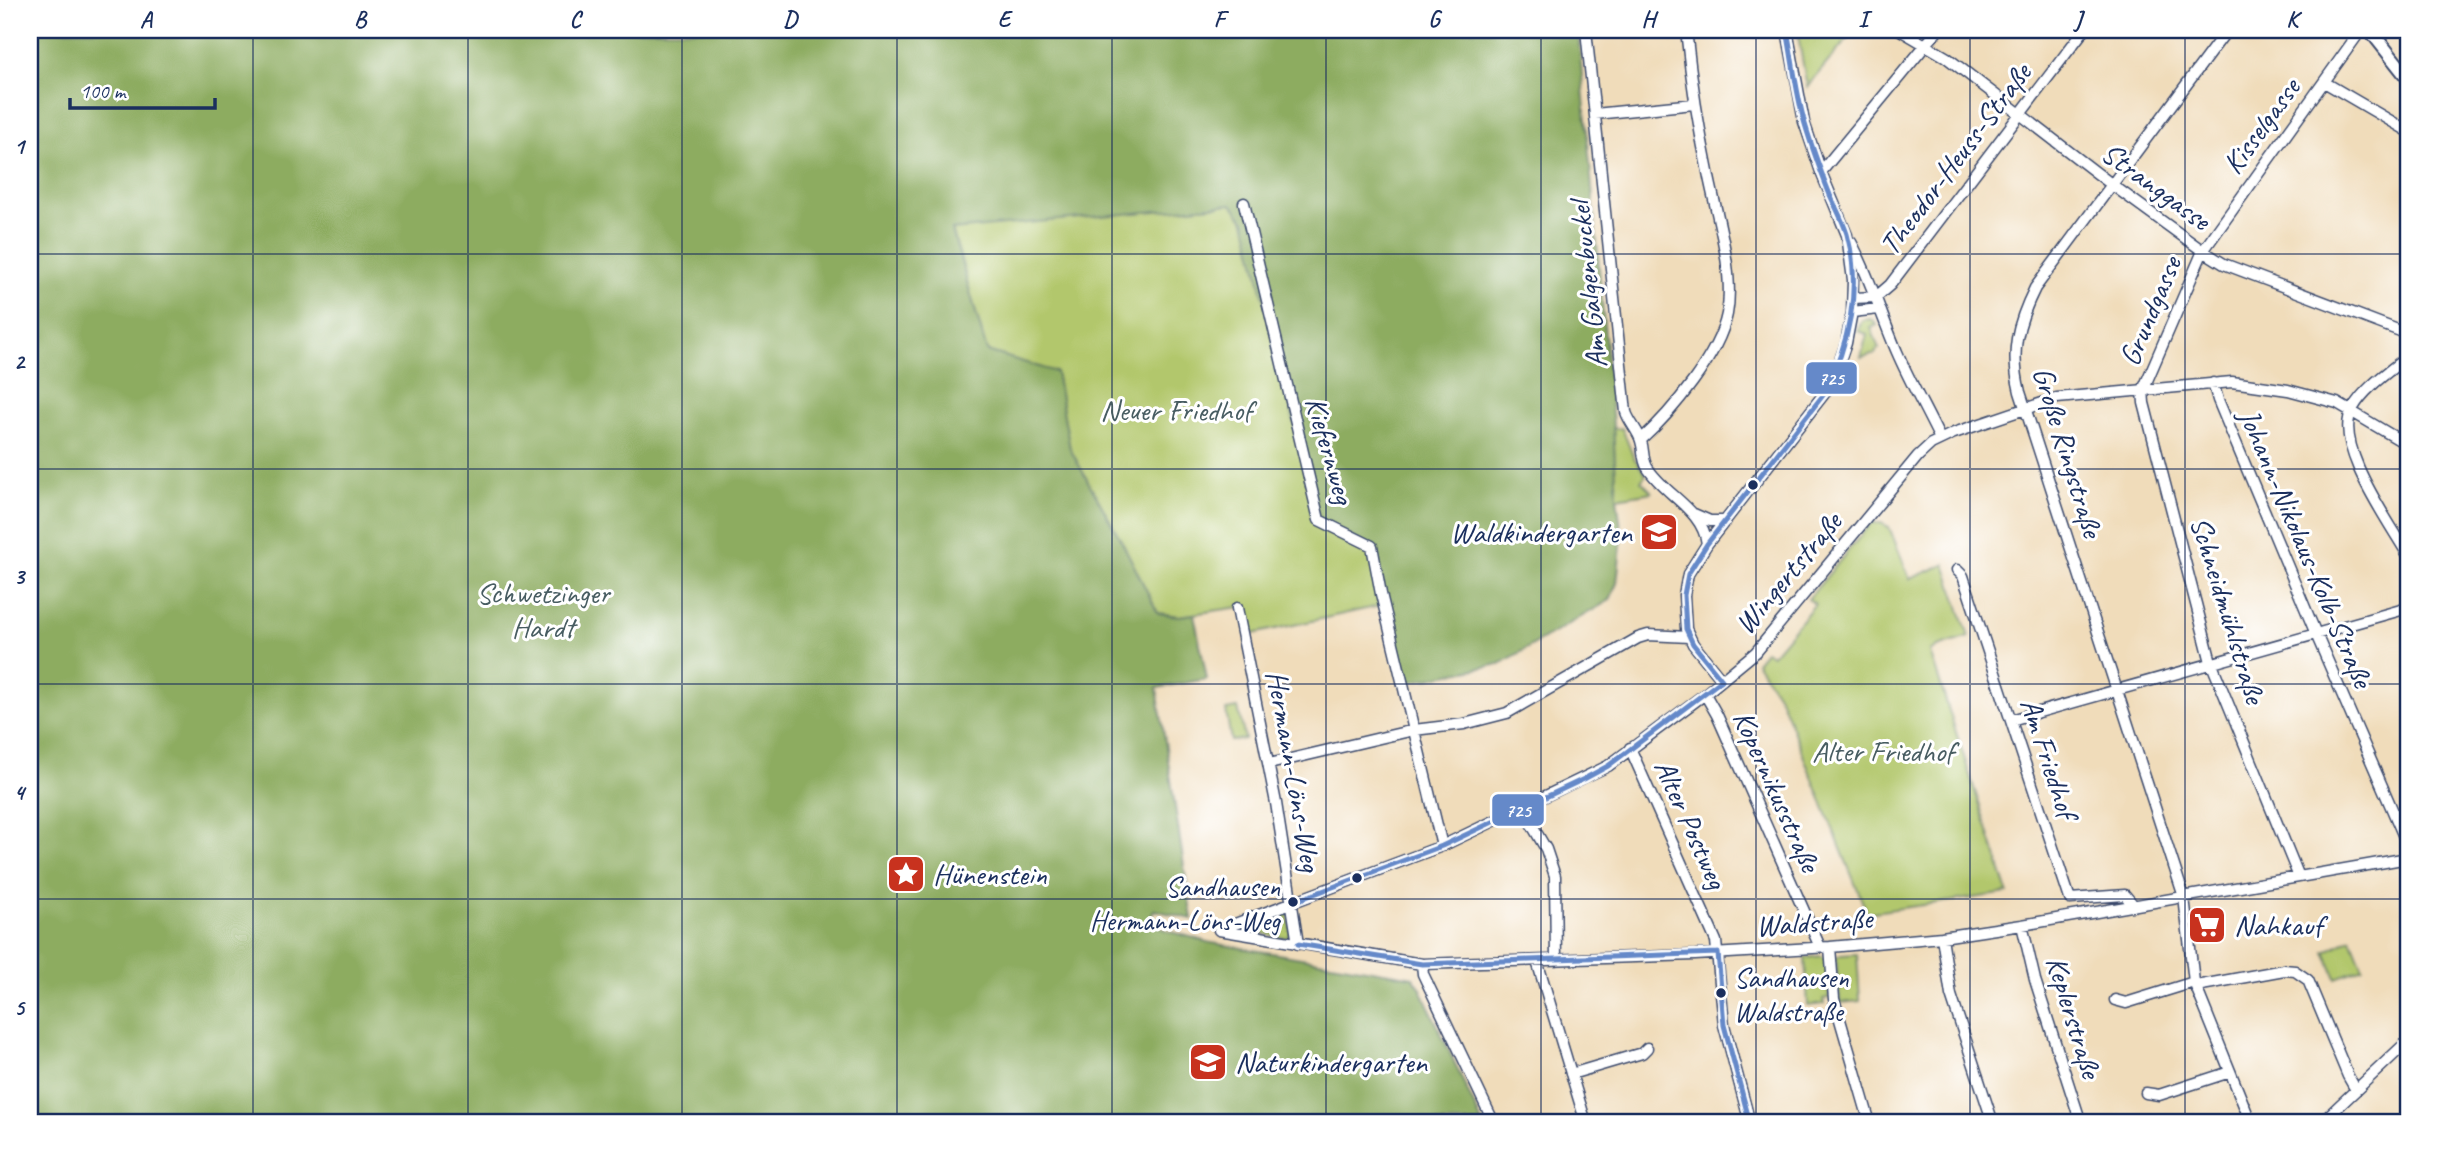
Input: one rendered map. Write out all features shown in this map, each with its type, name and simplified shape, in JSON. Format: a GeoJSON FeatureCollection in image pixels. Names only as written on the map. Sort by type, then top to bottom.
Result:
{"type":"FeatureCollection","features":[{"type":"Feature","properties":{"kind":"street","name":"Am Galgenbuckel"},"geometry":{"type":"LineString","coordinates":[[1586,30],[1626,412],[1641,440],[1641,451],[1650,472],[1691,512],[1703,528],[1707,544]]}},
{"type":"Feature","properties":{"kind":"street"},"geometry":{"type":"LineString","coordinates":[[1641,440],[1657,425],[1712,354],[1727,314],[1726,268],[1694,104],[1686,30]]}},
{"type":"Feature","properties":{"kind":"street"},"geometry":{"type":"LineString","coordinates":[[1787,30],[1804,122],[1821,172],[1912,386],[1940,439]]}},
{"type":"Feature","properties":{"kind":"street","name":"Stranggasse"},"geometry":{"type":"LineString","coordinates":[[1900,30],[1946,57],[2111,184],[2224,264],[2408,334]]}},
{"type":"Feature","properties":{"kind":"street"},"geometry":{"type":"LineString","coordinates":[[1821,172],[1938,30]]}},
{"type":"Feature","properties":{"kind":"street","name":"Theodor-Heuss-Straße"},"geometry":{"type":"LineString","coordinates":[[1853,298],[1876,297],[1890,285],[2084,30]]}},
{"type":"Feature","properties":{"kind":"street","name":"Große Ringstraße"},"geometry":{"type":"LineString","coordinates":[[2227,30],[2035,288],[2020,323],[2014,353],[2015,369],[2026,409],[2185,897],[2195,984],[2251,1123]]}},
{"type":"Feature","properties":{"kind":"street","name":"Kisselgasse"},"geometry":{"type":"LineString","coordinates":[[2203,251],[2361,30]]}},
{"type":"Feature","properties":{"kind":"street"},"geometry":{"type":"LineString","coordinates":[[2370,30],[2408,78]]}},
{"type":"Feature","properties":{"kind":"street"},"geometry":{"type":"LineString","coordinates":[[2324,82],[2408,131]]}},
{"type":"Feature","properties":{"kind":"street"},"geometry":{"type":"LineString","coordinates":[[1595,114],[1694,104]]}},
{"type":"Feature","properties":{"kind":"street","name":"Kiefernweg"},"geometry":{"type":"LineString","coordinates":[[1244,203],[1319,520],[1372,546],[1381,594],[1442,846]]}},
{"type":"Feature","properties":{"kind":"street"},"geometry":{"type":"LineString","coordinates":[[1722,680],[1689,638],[1684,606],[1686,584],[1692,566],[1707,544],[1825,394],[1837,369],[1852,312],[1847,235]]}},
{"type":"Feature","properties":{"kind":"street","name":"Grundgasse"},"geometry":{"type":"LineString","coordinates":[[2143,390],[2203,251]]}},
{"type":"Feature","properties":{"kind":"street"},"geometry":{"type":"LineString","coordinates":[[1852,312],[1879,309]]}},
{"type":"Feature","properties":{"kind":"street"},"geometry":{"type":"LineString","coordinates":[[2408,356],[2364,395],[2351,411],[2348,431],[2356,465],[2408,555]]}},
{"type":"Feature","properties":{"kind":"street","name":"Wingertstraße"},"geometry":{"type":"LineString","coordinates":[[1219,930],[1442,846],[1608,766],[1705,694],[1756,652],[1911,463],[1940,439],[2057,398],[2232,382],[2299,393],[2337,403],[2408,445]]}},
{"type":"Feature","properties":{"kind":"street","name":"Johann-Nikolaus-Kolb-Straße"},"geometry":{"type":"LineString","coordinates":[[2213,383],[2316,634],[2408,846]]}},
{"type":"Feature","properties":{"kind":"street","name":"Schneidmühlstraße"},"geometry":{"type":"LineString","coordinates":[[2143,390],[2147,415],[2211,662],[2299,877]]}},
{"type":"Feature","properties":{"kind":"street","name":"Am Galgenbuckel"},"geometry":{"type":"LineString","coordinates":[[1691,512],[1710,521],[1726,521]]}},
{"type":"Feature","properties":{"kind":"street","name":"Am Friedhof"},"geometry":{"type":"LineString","coordinates":[[1956,570],[1964,576],[2070,899],[2125,895],[2134,906]]}},
{"type":"Feature","properties":{"kind":"street","name":"Hermann-Löns-Weg"},"geometry":{"type":"LineString","coordinates":[[1237,608],[1269,764],[1298,944]]}},
{"type":"Feature","properties":{"kind":"street"},"geometry":{"type":"LineString","coordinates":[[2011,720],[2408,608]]}},
{"type":"Feature","properties":{"kind":"street"},"geometry":{"type":"LineString","coordinates":[[1269,764],[1415,730],[1507,713],[1638,638],[1648,635],[1689,638]]}},
{"type":"Feature","properties":{"kind":"street","name":"Kopernikusstraße"},"geometry":{"type":"LineString","coordinates":[[1705,694],[1825,947],[1834,999],[1871,1123]]}},
{"type":"Feature","properties":{"kind":"street","name":"Alter Postweg"},"geometry":{"type":"LineString","coordinates":[[1630,748],[1716,941],[1724,1026],[1750,1123]]}},
{"type":"Feature","properties":{"kind":"street"},"geometry":{"type":"LineString","coordinates":[[1522,808],[1546,849],[1555,876],[1556,960]]}},
{"type":"Feature","properties":{"kind":"street","name":"Waldstraße"},"geometry":{"type":"LineString","coordinates":[[1219,930],[1422,964],[1825,947],[1942,937],[2022,925],[2408,858]]}},
{"type":"Feature","properties":{"kind":"street","name":"Keplerstraße"},"geometry":{"type":"LineString","coordinates":[[2022,925],[2035,980],[2081,1123]]}},
{"type":"Feature","properties":{"kind":"street"},"geometry":{"type":"LineString","coordinates":[[1942,937],[1951,995],[1993,1123]]}},
{"type":"Feature","properties":{"kind":"street"},"geometry":{"type":"LineString","coordinates":[[1537,961],[1586,1123]]}},
{"type":"Feature","properties":{"kind":"street"},"geometry":{"type":"LineString","coordinates":[[1422,964],[1423,974],[1494,1123]]}},
{"type":"Feature","properties":{"kind":"street"},"geometry":{"type":"LineString","coordinates":[[2115,1000],[2126,1003],[2195,984],[2284,970],[2295,971],[2312,987],[2356,1090]]}},
{"type":"Feature","properties":{"kind":"street"},"geometry":{"type":"LineString","coordinates":[[2321,1123],[2408,1041]]}},
{"type":"Feature","properties":{"kind":"street"},"geometry":{"type":"LineString","coordinates":[[1571,1074],[1642,1053],[1647,1048]]}},
{"type":"Feature","properties":{"kind":"street"},"geometry":{"type":"LineString","coordinates":[[2146,1093],[2159,1095],[2230,1072]]}},
{"type":"Feature","properties":{"kind":"green space","name":"Schwetzinger Hardt"},"geometry":{"type":"Polygon","coordinates":[[[30,30],[1578,30],[1622,536],[1617,583],[1610,600],[1500,664],[1405,683],[1371,547],[1318,520],[1245,221],[1232,204],[952,230],[987,351],[1056,372],[1070,449],[1158,613],[1179,616],[1194,614],[1207,679],[1157,688],[1192,919],[1154,910],[1149,922],[1169,931],[1212,943],[1413,977],[1482,1123],[30,1123],[30,30]]]}},
{"type":"Feature","properties":{"kind":"green space"},"geometry":{"type":"Polygon","coordinates":[[[1797,30],[1855,30],[1807,87],[1797,30]]]}},
{"type":"Feature","properties":{"kind":"green space","name":"Neuer Friedhof"},"geometry":{"type":"Polygon","coordinates":[[[1232,204],[1245,221],[1371,547],[1384,605],[1253,634],[1247,606],[1179,616],[1158,614],[1070,449],[1056,372],[987,351],[952,229],[1232,204]]]}},
{"type":"Feature","properties":{"kind":"green space"},"geometry":{"type":"Polygon","coordinates":[[[1871,319],[1877,325],[1871,328],[1879,349],[1876,353],[1861,357],[1867,334],[1858,331],[1862,320],[1871,319]]]}},
{"type":"Feature","properties":{"kind":"green space"},"geometry":{"type":"Polygon","coordinates":[[[1622,428],[1633,456],[1646,475],[1641,481],[1652,492],[1617,498],[1613,429],[1622,428]]]}},
{"type":"Feature","properties":{"kind":"green space","name":"Alter Friedhof"},"geometry":{"type":"Polygon","coordinates":[[[1871,523],[1881,523],[1889,527],[1910,579],[1945,564],[1969,637],[1930,652],[2008,893],[1867,913],[1780,698],[1756,662],[1765,651],[1772,655],[1815,604],[1808,599],[1871,523]]]}},
{"type":"Feature","properties":{"kind":"green space"},"geometry":{"type":"Polygon","coordinates":[[[1238,708],[1245,739],[1231,741],[1226,710],[1238,708]]]}},
{"type":"Feature","properties":{"kind":"green space"},"geometry":{"type":"Polygon","coordinates":[[[1281,911],[1288,914],[1291,933],[1287,938],[1233,929],[1281,911]]]}},
{"type":"Feature","properties":{"kind":"green space"},"geometry":{"type":"Polygon","coordinates":[[[2351,938],[2363,968],[2336,978],[2325,952],[2351,938]]]}},
{"type":"Feature","properties":{"kind":"green space"},"geometry":{"type":"Polygon","coordinates":[[[1857,954],[1860,1001],[1840,1003],[1836,958],[1857,954]]]}},
{"type":"Feature","properties":{"kind":"green space"},"geometry":{"type":"Polygon","coordinates":[[[1821,956],[1826,959],[1829,998],[1823,999],[1824,1004],[1808,1006],[1805,958],[1821,956]]]}},
{"type":"Feature","properties":{"kind":"transit line","name":"725"},"geometry":{"type":"LineString","coordinates":[[1722,680],[1693,644],[1686,629],[1684,595],[1688,574],[1707,544],[1824,394],[1846,336],[1853,295],[1847,234],[1823,178],[1805,124],[1787,30]]}},
{"type":"Feature","properties":{"kind":"transit line","name":"725"},"geometry":{"type":"LineString","coordinates":[[1293,902],[1442,846],[1584,779],[1608,766],[1722,680]]}},
{"type":"Feature","properties":{"kind":"transit line","name":"725"},"geometry":{"type":"LineString","coordinates":[[1298,944],[1422,964],[1718,953]]}},
{"type":"Feature","properties":{"kind":"transit line","name":"725"},"geometry":{"type":"LineString","coordinates":[[1718,953],[1724,1025],[1750,1123]]}},
{"type":"Feature","properties":{"kind":"place","name":"Waldkindergarten"},"geometry":{"type":"Point","coordinates":[1659,532]}},
{"type":"Feature","properties":{"kind":"place","name":"Hünenstein"},"geometry":{"type":"Point","coordinates":[906,874]}},
{"type":"Feature","properties":{"kind":"place","name":"Sandhausen Hermann-Löns-Weg"},"geometry":{"type":"Point","coordinates":[1293,902]}},
{"type":"Feature","properties":{"kind":"place","name":"Nahkauf"},"geometry":{"type":"Point","coordinates":[2207,925]}},
{"type":"Feature","properties":{"kind":"place","name":"Sandhausen Waldstraße"},"geometry":{"type":"Point","coordinates":[1721,993]}},
{"type":"Feature","properties":{"kind":"place","name":"Naturkindergarten"},"geometry":{"type":"Point","coordinates":[1208,1062]}}]}
